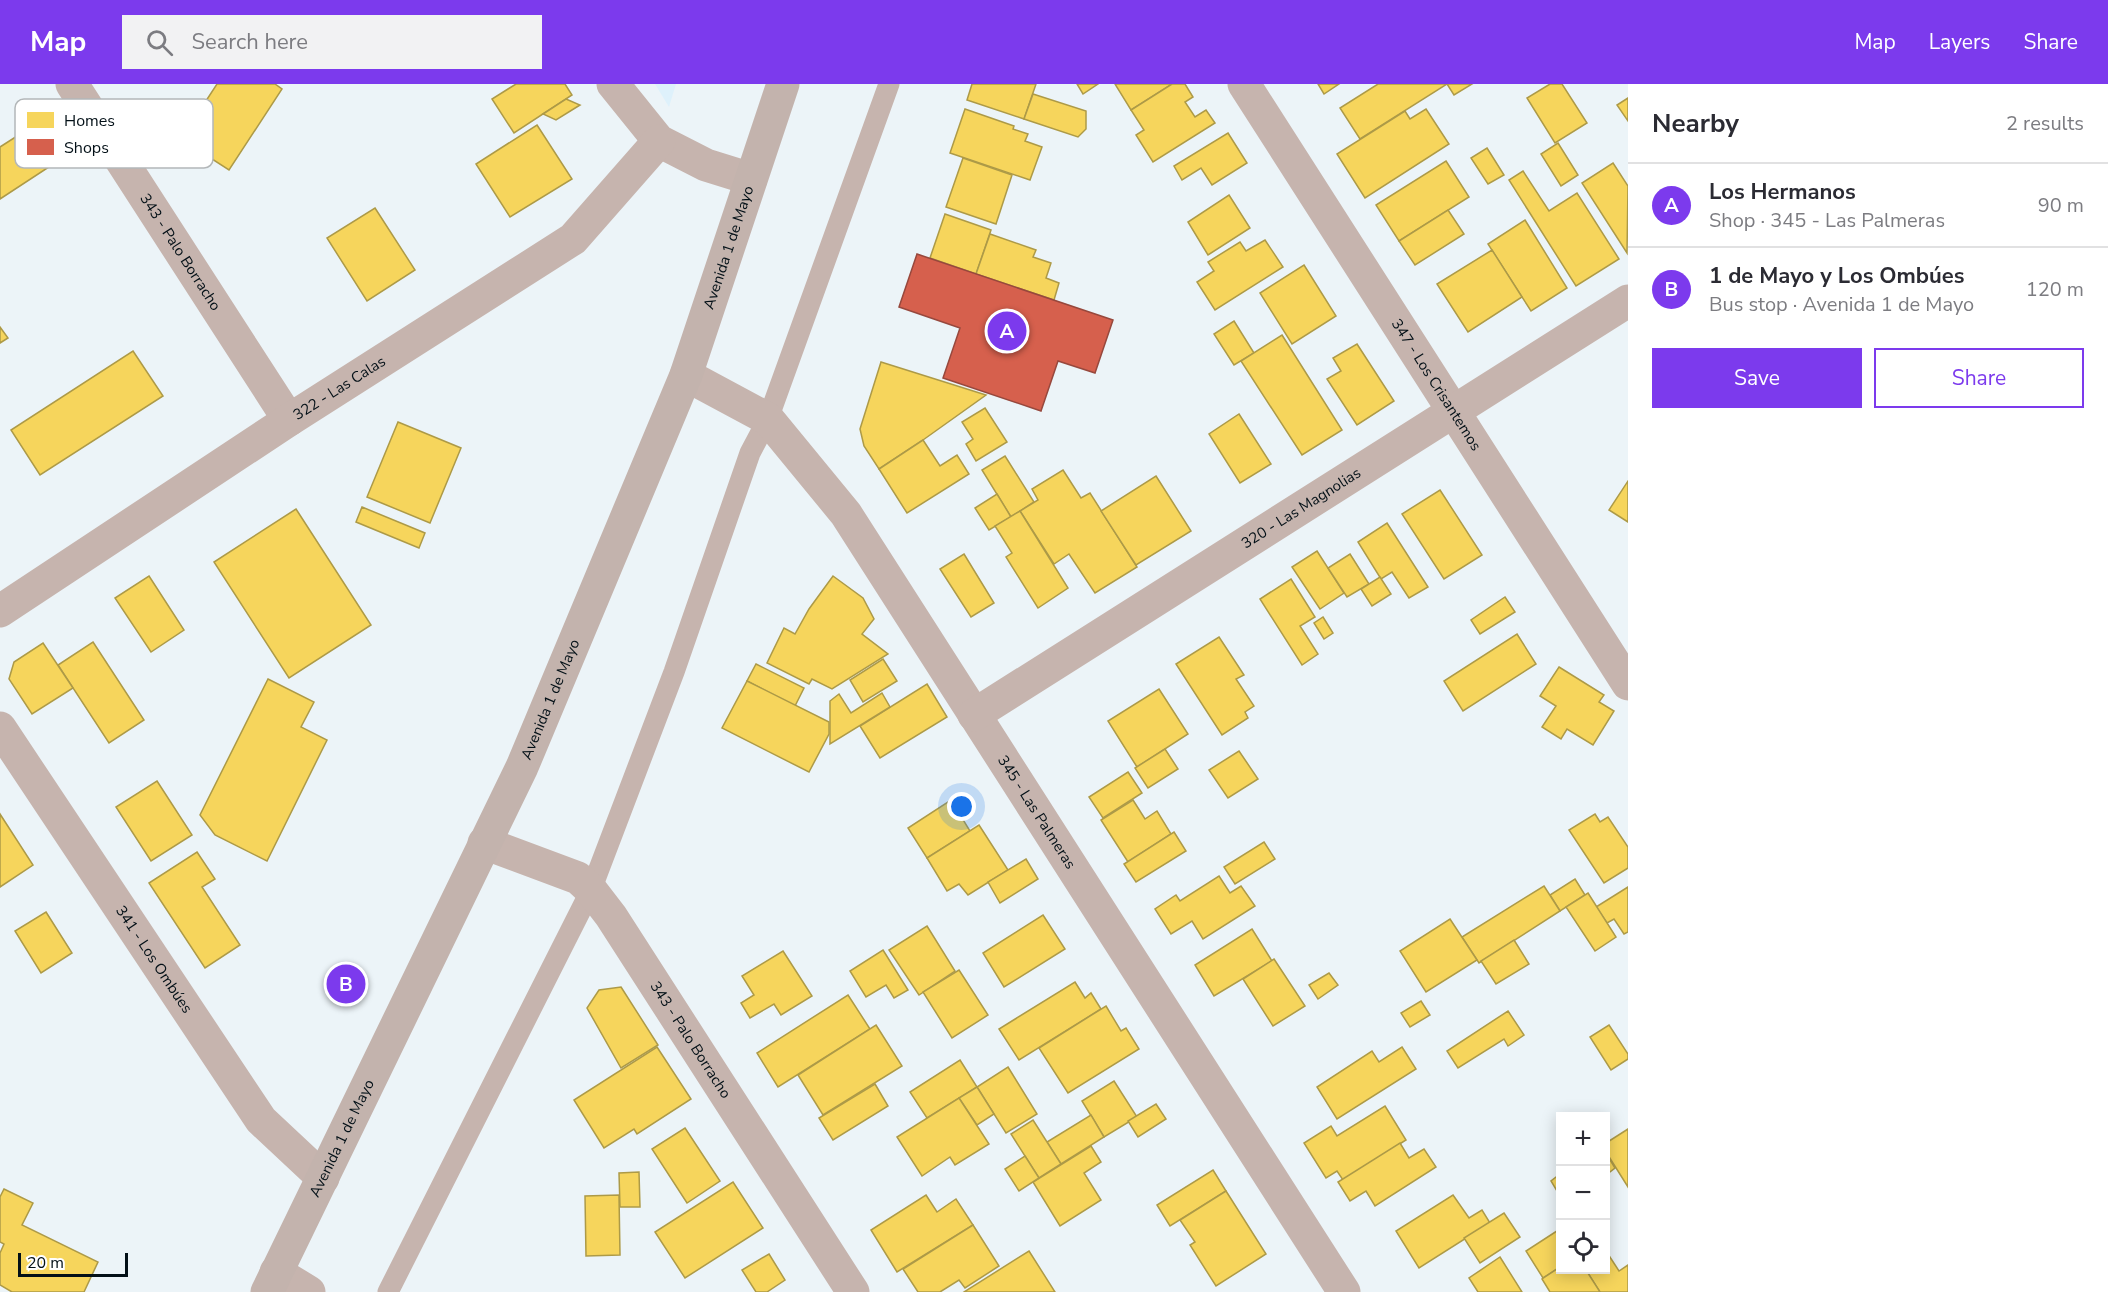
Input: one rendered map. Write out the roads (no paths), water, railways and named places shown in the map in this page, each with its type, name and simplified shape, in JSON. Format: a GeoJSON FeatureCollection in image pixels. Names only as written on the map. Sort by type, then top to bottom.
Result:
{"type":"FeatureCollection","features":[{"type":"Feature","properties":{"kind":"main road","name":"Avenida 1 de Mayo"},"geometry":{"type":"LineString","coordinates":[[272,1282],[522,767],[686,375],[783,84]]}},
{"type":"Feature","properties":{"kind":"street","name":"343 - Palo Borracho"},"geometry":{"type":"LineString","coordinates":[[72,84],[82,99]]}},
{"type":"Feature","properties":{"kind":"street"},"geometry":{"type":"LineString","coordinates":[[613,84],[659,141],[706,165],[751,179]]}},
{"type":"Feature","properties":{"kind":"street","name":"347 - Los Crisantemos"},"geometry":{"type":"LineString","coordinates":[[1244,84],[1628,684]]}},
{"type":"Feature","properties":{"kind":"street","name":"322 - Las Calas"},"geometry":{"type":"LineString","coordinates":[[0,611],[288,420],[573,239],[659,141]]}},
{"type":"Feature","properties":{"kind":"street","name":"343 - Palo Borracho"},"geometry":{"type":"LineString","coordinates":[[126,168],[288,420]]}},
{"type":"Feature","properties":{"kind":"street","name":"320 - Las Magnolias"},"geometry":{"type":"LineString","coordinates":[[974,715],[1628,301]]}},
{"type":"Feature","properties":{"kind":"street","name":"345 - Las Palmeras"},"geometry":{"type":"LineString","coordinates":[[686,375],[768,419],[846,514],[1344,1292]]}},
{"type":"Feature","properties":{"kind":"street","name":"341 - Los Ombúes"},"geometry":{"type":"LineString","coordinates":[[0,728],[261,1120],[323,1178]]}},
{"type":"Feature","properties":{"kind":"street","name":"343 - Palo Borracho"},"geometry":{"type":"LineString","coordinates":[[484,843],[578,878],[591,890],[611,916],[853,1292]]}},
{"type":"Feature","properties":{"kind":"street"},"geometry":{"type":"LineString","coordinates":[[272,1282],[309,1292]]}},
{"type":"Feature","properties":{"kind":"lane"},"geometry":{"type":"LineString","coordinates":[[388,1292],[591,890],[674,672],[750,453],[768,419],[889,84]]}},
{"type":"Feature","properties":{"kind":"place","name":"Los Hermanos"},"geometry":{"type":"Point","coordinates":[1007,331]}},
{"type":"Feature","properties":{"kind":"place","name":"1 de Mayo y Los Ombúes"},"geometry":{"type":"Point","coordinates":[346,984]}}]}
